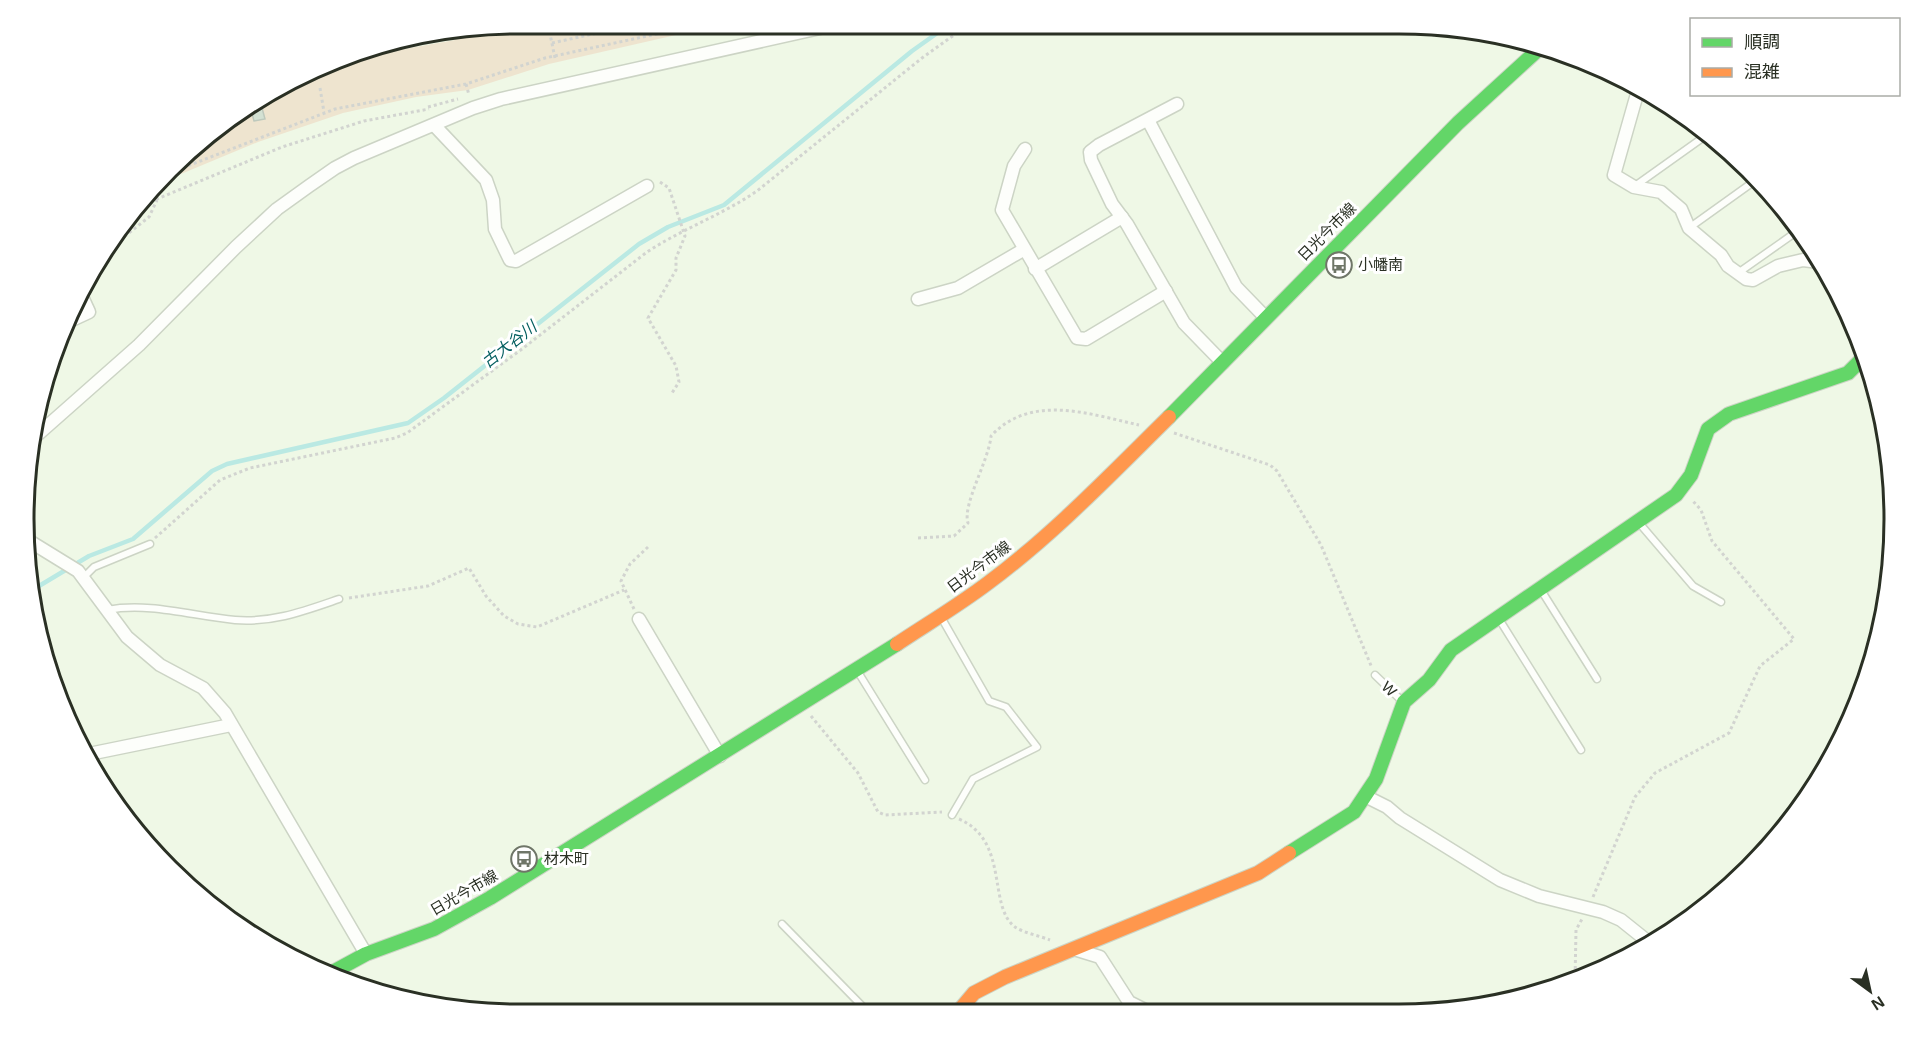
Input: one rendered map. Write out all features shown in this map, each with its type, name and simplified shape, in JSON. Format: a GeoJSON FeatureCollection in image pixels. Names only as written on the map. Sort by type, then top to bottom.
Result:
{"type":"FeatureCollection","features":[{"type":"Feature","properties":{"kind":"main road","name":"日光今市線"},"geometry":{"type":"LineString","coordinates":[[338,970],[366,954],[434,929],[802,706],[997,577],[1076,509],[1467,115],[1532,53]]}},
{"type":"Feature","properties":{"kind":"main road"},"geometry":{"type":"LineString","coordinates":[[965,1004],[974,993],[1005,976],[1258,873],[1354,812],[1376,779],[1404,702],[1429,680],[1451,650],[1639,523],[1681,487],[1691,475],[1708,429],[1729,414],[1848,373],[1858,363]]}},
{"type":"Feature","properties":{"kind":"street"},"geometry":{"type":"LineString","coordinates":[[43,430],[130,353],[227,255],[277,209],[335,168],[501,99],[793,34]]}},
{"type":"Feature","properties":{"kind":"street"},"geometry":{"type":"LineString","coordinates":[[1636,97],[1614,175],[1634,187],[1661,192],[1681,209],[1689,228],[1721,255],[1728,266],[1737,273],[1753,280],[1778,266],[1809,261]]}},
{"type":"Feature","properties":{"kind":"street"},"geometry":{"type":"LineString","coordinates":[[1177,104],[1090,152],[1091,160],[1108,195],[1185,322],[1223,363]]}},
{"type":"Feature","properties":{"kind":"street"},"geometry":{"type":"LineString","coordinates":[[1148,120],[1236,287],[1266,318]]}},
{"type":"Feature","properties":{"kind":"street"},"geometry":{"type":"LineString","coordinates":[[434,125],[486,180],[493,200],[495,229],[510,260],[516,261],[647,186]]}},
{"type":"Feature","properties":{"kind":"street"},"geometry":{"type":"LineString","coordinates":[[1024,149],[1014,166],[1002,210],[1023,250],[1077,338],[1086,339],[1166,291]]}},
{"type":"Feature","properties":{"kind":"street"},"geometry":{"type":"LineString","coordinates":[[1035,269],[1122,217]]}},
{"type":"Feature","properties":{"kind":"street"},"geometry":{"type":"LineString","coordinates":[[918,299],[958,288],[1023,250]]}},
{"type":"Feature","properties":{"kind":"street"},"geometry":{"type":"LineString","coordinates":[[79,316],[89,312],[85,304]]}},
{"type":"Feature","properties":{"kind":"street"},"geometry":{"type":"LineString","coordinates":[[36,544],[65,561],[81,574],[127,638],[160,665],[203,688],[231,725],[366,954]]}},
{"type":"Feature","properties":{"kind":"street"},"geometry":{"type":"LineString","coordinates":[[639,618],[720,756]]}},
{"type":"Feature","properties":{"kind":"street"},"geometry":{"type":"LineString","coordinates":[[95,753],[231,725]]}},
{"type":"Feature","properties":{"kind":"street"},"geometry":{"type":"LineString","coordinates":[[1365,796],[1387,807],[1400,818],[1500,880],[1539,896],[1603,912],[1621,920],[1644,938]]}},
{"type":"Feature","properties":{"kind":"street"},"geometry":{"type":"LineString","coordinates":[[1074,949],[1100,957],[1129,1002],[1133,1004]]}},
{"type":"Feature","properties":{"kind":"lane"},"geometry":{"type":"LineString","coordinates":[[1634,187],[1700,140]]}},
{"type":"Feature","properties":{"kind":"lane"},"geometry":{"type":"LineString","coordinates":[[1689,228],[1749,185]]}},
{"type":"Feature","properties":{"kind":"lane"},"geometry":{"type":"LineString","coordinates":[[1737,273],[1791,235]]}},
{"type":"Feature","properties":{"kind":"lane"},"geometry":{"type":"LineString","coordinates":[[1639,523],[1693,586],[1721,602]]}},
{"type":"Feature","properties":{"kind":"lane"},"geometry":{"type":"LineString","coordinates":[[81,574],[103,562],[150,544]]}},
{"type":"Feature","properties":{"kind":"lane"},"geometry":{"type":"LineString","coordinates":[[1541,590],[1597,680]]}},
{"type":"Feature","properties":{"kind":"lane"},"geometry":{"type":"LineString","coordinates":[[106,610],[139,608],[238,620],[284,618],[339,599]]}},
{"type":"Feature","properties":{"kind":"lane"},"geometry":{"type":"LineString","coordinates":[[940,616],[989,701],[1006,707],[1037,747],[973,779],[952,815]]}},
{"type":"Feature","properties":{"kind":"lane"},"geometry":{"type":"LineString","coordinates":[[1498,618],[1581,750]]}},
{"type":"Feature","properties":{"kind":"lane"},"geometry":{"type":"LineString","coordinates":[[857,671],[925,780]]}},
{"type":"Feature","properties":{"kind":"lane","name":"W"},"geometry":{"type":"LineString","coordinates":[[1375,675],[1404,702]]}},
{"type":"Feature","properties":{"kind":"lane"},"geometry":{"type":"LineString","coordinates":[[782,924],[860,1004]]}},
{"type":"Feature","properties":{"kind":"path"},"geometry":{"type":"LineString","coordinates":[[550,34],[555,58]]}},
{"type":"Feature","properties":{"kind":"path"},"geometry":{"type":"LineString","coordinates":[[552,43],[593,34]]}},
{"type":"Feature","properties":{"kind":"path"},"geometry":{"type":"LineString","coordinates":[[189,165],[324,112],[466,84],[544,58],[555,58],[658,34]]}},
{"type":"Feature","properties":{"kind":"path"},"geometry":{"type":"LineString","coordinates":[[150,544],[220,480],[230,474],[395,438],[407,432],[522,349],[647,252],[684,230],[728,210],[757,191],[955,34]]}},
{"type":"Feature","properties":{"kind":"path"},"geometry":{"type":"LineString","coordinates":[[466,84],[469,95]]}},
{"type":"Feature","properties":{"kind":"path"},"geometry":{"type":"LineString","coordinates":[[320,88],[324,112]]}},
{"type":"Feature","properties":{"kind":"path"},"geometry":{"type":"LineString","coordinates":[[155,200],[282,147],[364,121],[428,107],[434,125]]}},
{"type":"Feature","properties":{"kind":"path"},"geometry":{"type":"LineString","coordinates":[[647,186],[662,181],[669,188],[685,236],[676,258],[676,270],[648,318],[676,366],[679,382],[672,393]]}},
{"type":"Feature","properties":{"kind":"path"},"geometry":{"type":"LineString","coordinates":[[129,233],[149,217],[158,199]]}},
{"type":"Feature","properties":{"kind":"path"},"geometry":{"type":"LineString","coordinates":[[918,538],[954,536],[968,523],[970,502],[986,461],[991,436],[997,430],[1029,411],[1042,408],[1104,417]]}},
{"type":"Feature","properties":{"kind":"path"},"geometry":{"type":"LineString","coordinates":[[1204,442],[1270,465],[1277,471],[1321,545],[1375,675]]}},
{"type":"Feature","properties":{"kind":"path"},"geometry":{"type":"LineString","coordinates":[[1575,971],[1576,930],[1588,909],[1635,797],[1655,773],[1729,733],[1760,666],[1794,639],[1712,541],[1701,510],[1681,487]]}},
{"type":"Feature","properties":{"kind":"path"},"geometry":{"type":"LineString","coordinates":[[639,618],[621,581],[630,564],[648,547]]}},
{"type":"Feature","properties":{"kind":"path"},"geometry":{"type":"LineString","coordinates":[[339,599],[428,586],[469,568],[486,596],[504,616],[518,624],[537,627],[624,590]]}},
{"type":"Feature","properties":{"kind":"path"},"geometry":{"type":"LineString","coordinates":[[802,706],[858,773],[878,812],[885,814],[944,812],[966,821],[989,844],[1006,915],[1015,927],[1074,949]]}},
{"type":"Feature","properties":{"kind":"shaded area"},"geometry":{"type":"Polygon","coordinates":[[[520,34],[680,34],[549,64],[468,90],[416,97],[343,113],[258,142],[179,175],[224,135],[250,116],[305,85],[334,71],[394,51],[455,40],[520,34]]]}},
{"type":"Feature","properties":{"kind":"building"},"geometry":{"type":"Polygon","coordinates":[[[262,108],[265,119],[254,121],[252,115],[262,108]]]}},
{"type":"Feature","properties":{"kind":"waterway","name":"古大谷川"},"geometry":{"type":"LineString","coordinates":[[39,586],[89,556],[133,539],[212,471],[227,464],[408,423],[444,398],[639,244],[668,227],[724,205],[936,34]]}},
{"type":"Feature","properties":{"kind":"traffic: fast"},"geometry":{"type":"LineString","coordinates":[[1169,417],[1458,123],[1534,54]]}},
{"type":"Feature","properties":{"kind":"traffic: fast"},"geometry":{"type":"LineString","coordinates":[[1289,853],[1354,812],[1376,779],[1404,702],[1429,680],[1451,650],[1676,495],[1691,475],[1708,429],[1729,414],[1848,373],[1858,363]]}},
{"type":"Feature","properties":{"kind":"traffic: fast"},"geometry":{"type":"LineString","coordinates":[[338,969],[366,954],[434,929],[490,898],[897,644]]}},
{"type":"Feature","properties":{"kind":"traffic: slow"},"geometry":{"type":"LineString","coordinates":[[897,644],[966,599],[1036,544],[1169,417]]}},
{"type":"Feature","properties":{"kind":"traffic: slow"},"geometry":{"type":"LineString","coordinates":[[965,1004],[974,993],[1005,977],[1258,873],[1289,853]]}},
{"type":"Feature","properties":{"kind":"place","name":"小幡南"},"geometry":{"type":"Point","coordinates":[1339,265]}},
{"type":"Feature","properties":{"kind":"place","name":"材木町"},"geometry":{"type":"Point","coordinates":[524,859]}}]}
